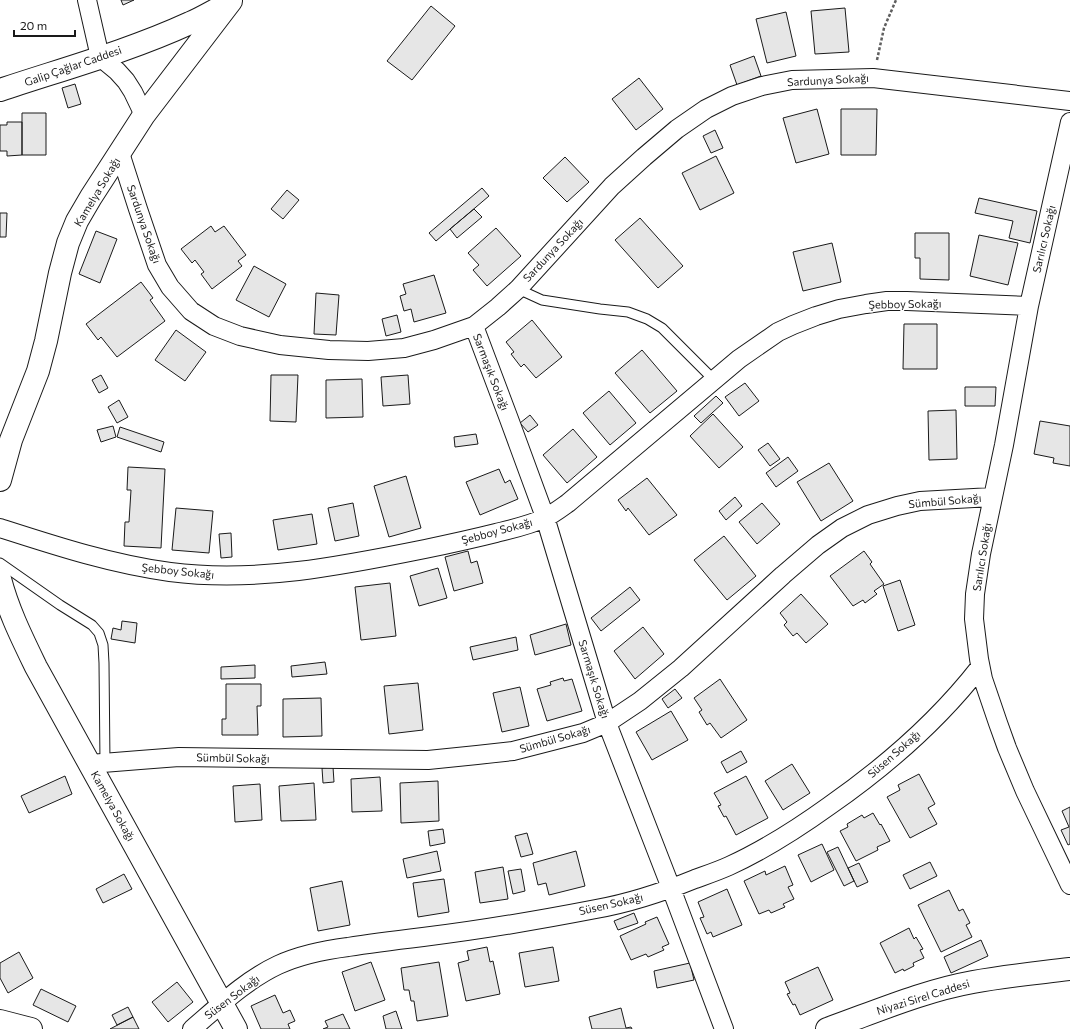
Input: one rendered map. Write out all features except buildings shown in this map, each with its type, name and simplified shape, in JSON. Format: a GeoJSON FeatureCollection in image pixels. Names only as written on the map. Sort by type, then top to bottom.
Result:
{"type":"FeatureCollection","features":[{"type":"Feature","properties":{"kind":"street"},"geometry":{"type":"LineString","coordinates":[[87,0],[100,57],[117,71],[126,81],[144,115]]}},
{"type":"Feature","properties":{"kind":"street","name":"Galip Çağlar Caddesi"},"geometry":{"type":"LineString","coordinates":[[0,90],[162,35],[191,23],[232,0]]}},
{"type":"Feature","properties":{"kind":"street","name":"Kamelya Sokağı"},"geometry":{"type":"LineString","coordinates":[[0,480],[11,440],[38,371],[46,341],[60,273],[68,243],[77,221],[144,115],[232,0]]}},
{"type":"Feature","properties":{"kind":"street","name":"Sardunya Sokağı"},"geometry":{"type":"LineString","coordinates":[[120,152],[157,265],[170,287],[191,311],[214,326],[240,336],[280,345],[329,350],[368,351],[404,348],[434,340],[474,326],[518,289],[612,186],[677,130],[706,109],[732,96],[762,86],[792,80],[873,78],[1070,101]]}},
{"type":"Feature","properties":{"kind":"street","name":"Sarılıcı Sokağı"},"geometry":{"type":"LineString","coordinates":[[1070,122],[1029,306],[1004,444],[992,497],[975,594],[974,619],[980,667],[991,703],[1016,771],[1070,885]]}},
{"type":"Feature","properties":{"kind":"street","name":"Şebboy Sokağı"},"geometry":{"type":"LineString","coordinates":[[0,528],[68,550],[118,563],[170,572],[211,575],[262,575],[296,572],[362,562],[485,536],[546,518],[568,503],[739,359],[778,332],[816,316],[839,309],[894,301],[1029,306]]}},
{"type":"Feature","properties":{"kind":"street","name":"Sarmaşık Sokağı"},"geometry":{"type":"LineString","coordinates":[[474,326],[546,518],[607,722],[724,1029]]}},
{"type":"Feature","properties":{"kind":"street","name":"Sümbül Sokağı"},"geometry":{"type":"LineString","coordinates":[[97,764],[187,757],[428,760],[513,751],[583,733],[607,722],[640,701],[681,668],[812,550],[842,528],[868,516],[896,506],[920,501],[992,497]]}},
{"type":"Feature","properties":{"kind":"street","name":"Kamelya Sokağı"},"geometry":{"type":"LineString","coordinates":[[0,579],[8,607],[18,632],[40,674],[97,764],[236,1029]]}},
{"type":"Feature","properties":{"kind":"street"},"geometry":{"type":"LineString","coordinates":[[0,617],[18,632]]}},
{"type":"Feature","properties":{"kind":"street","name":"Süsen Sokağı"},"geometry":{"type":"LineString","coordinates":[[192,1029],[250,981],[278,965],[299,957],[327,950],[462,932],[598,909],[634,900],[728,867],[766,847],[805,823],[854,788],[888,761],[948,706],[966,686],[980,667]]}},
{"type":"Feature","properties":{"kind":"street","name":"Niyazi Sirel Caddesi"},"geometry":{"type":"LineString","coordinates":[[827,1029],[942,989],[972,982],[1070,969]]}},
{"type":"Feature","properties":{"kind":"street"},"geometry":{"type":"LineString","coordinates":[[0,1021],[31,1029]]}},
{"type":"Feature","properties":{"kind":"lane"},"geometry":{"type":"LineString","coordinates":[[518,289],[542,300],[628,312],[647,319],[662,328],[714,380]]}},
{"type":"Feature","properties":{"kind":"lane"},"geometry":{"type":"LineString","coordinates":[[0,563],[92,626],[99,634],[103,644],[104,663],[97,764]]}},
{"type":"Feature","properties":{"kind":"path"},"geometry":{"type":"LineString","coordinates":[[873,78],[884,28],[896,0]]}}]}
